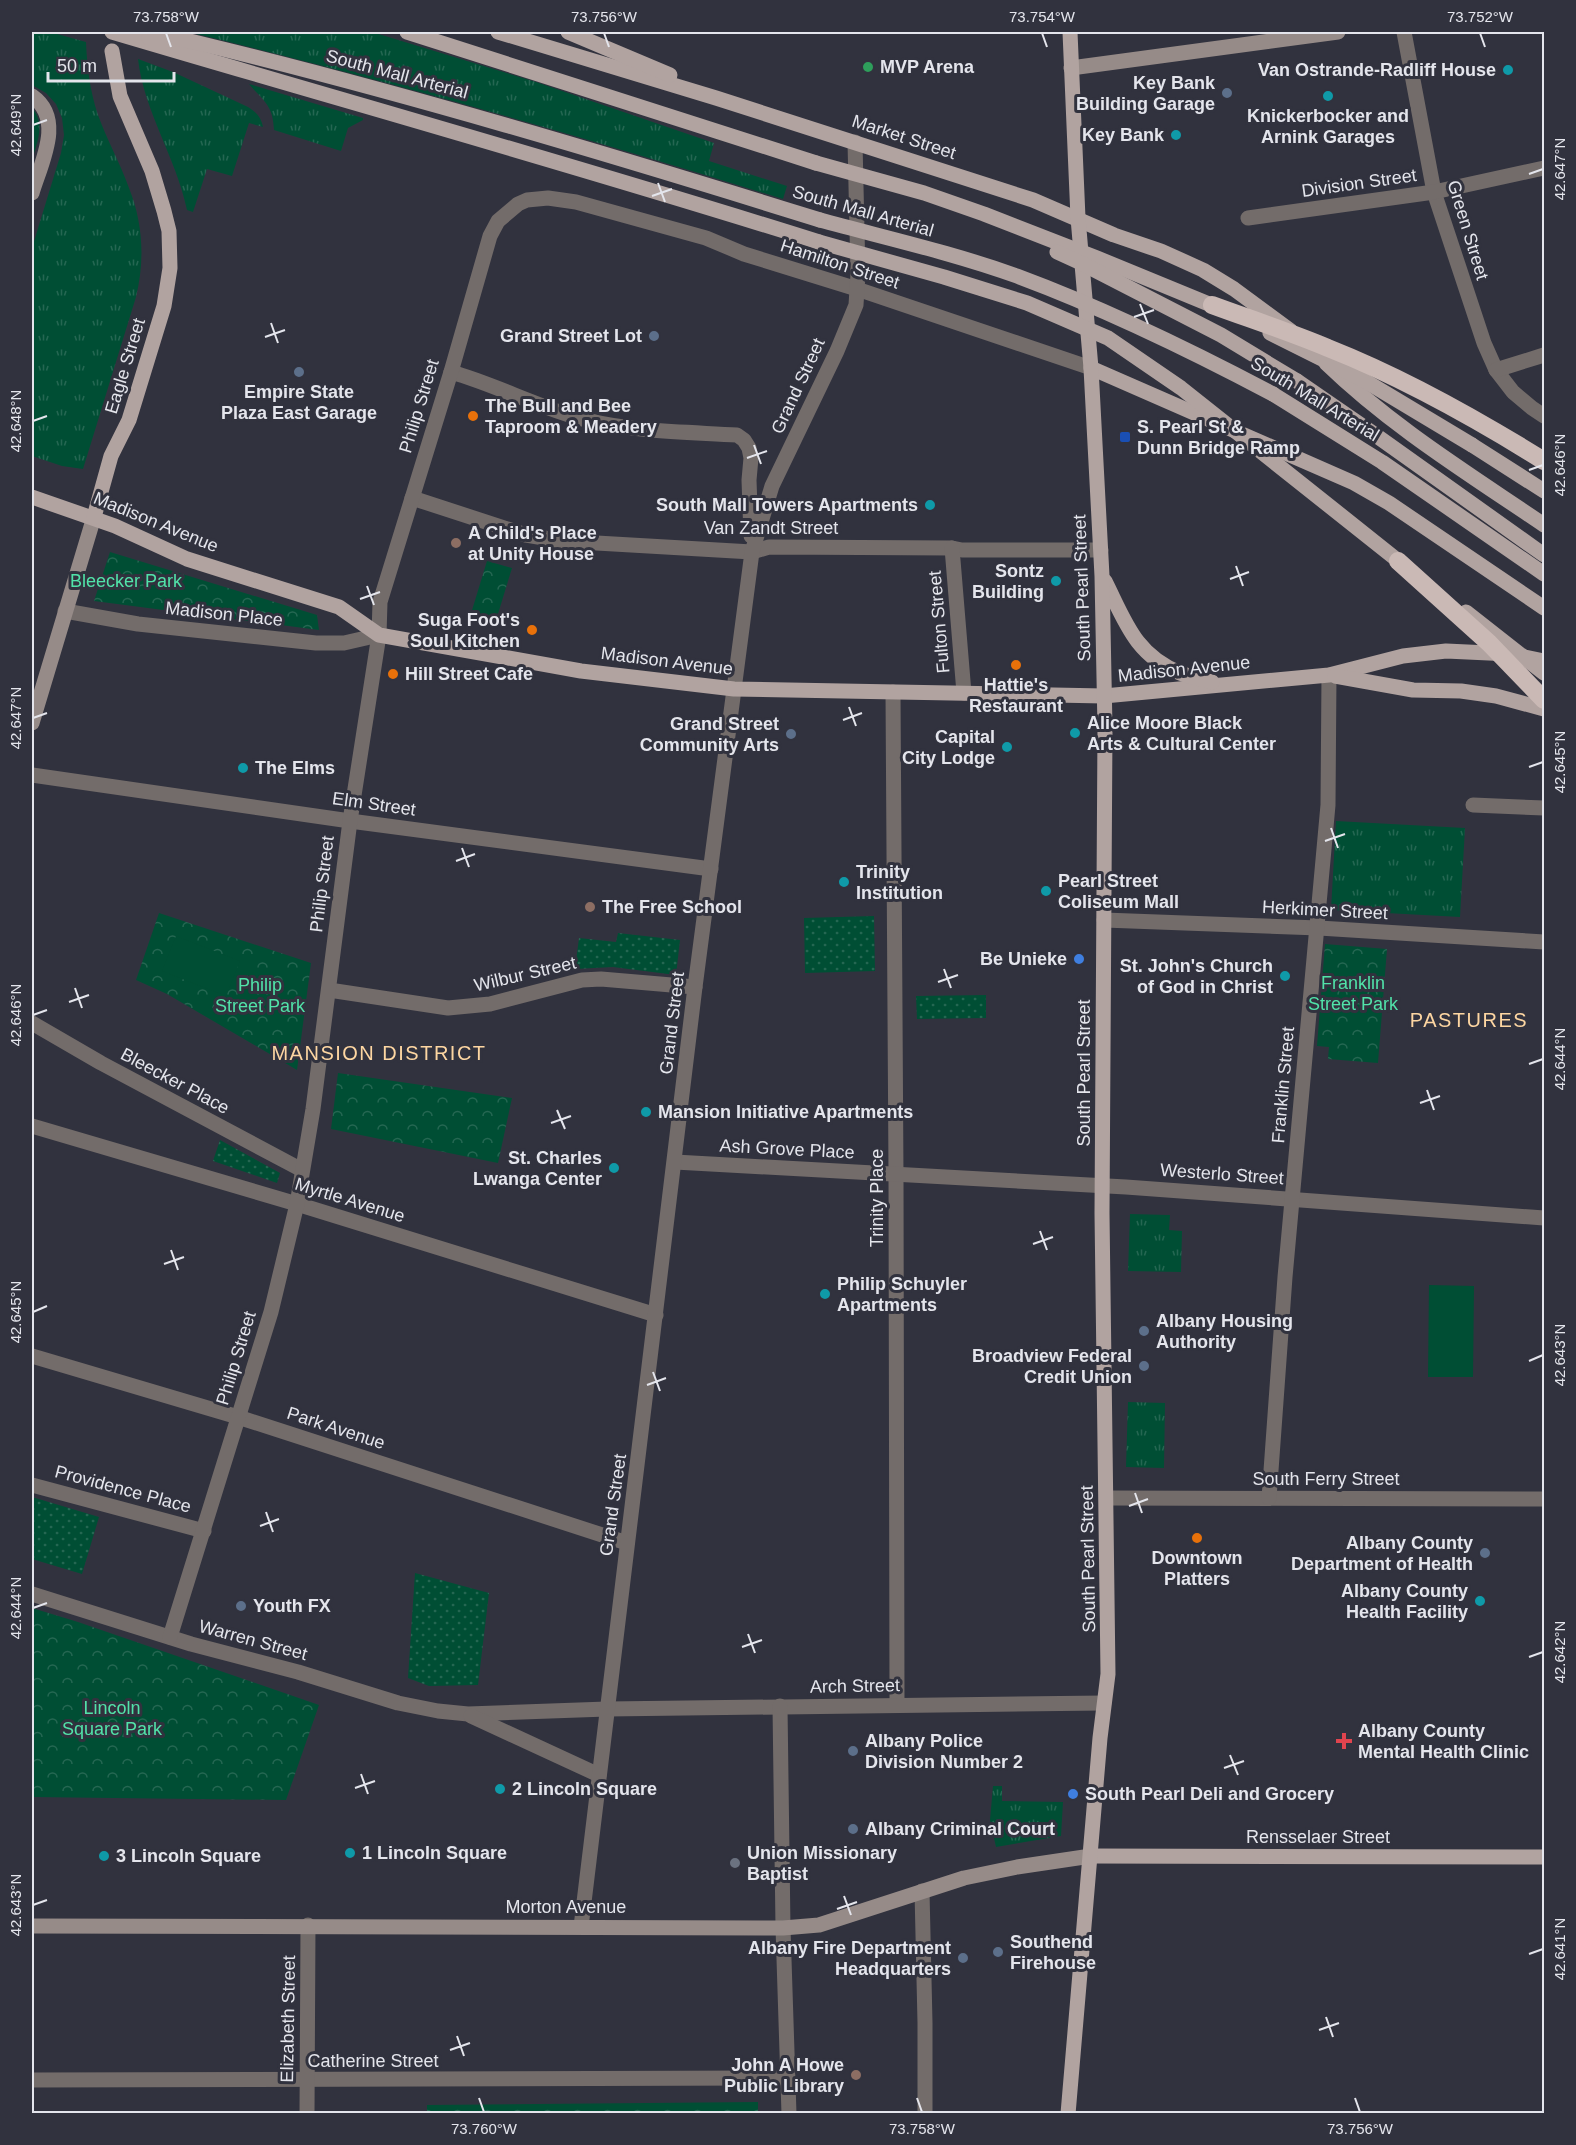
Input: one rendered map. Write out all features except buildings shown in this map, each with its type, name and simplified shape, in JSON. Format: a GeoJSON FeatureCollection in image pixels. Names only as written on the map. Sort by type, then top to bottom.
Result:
{"type":"FeatureCollection","features":[{"type":"Feature","properties":{"kind":"highway"},"geometry":{"type":"LineString","coordinates":[[1212,304],[1329,348],[1409,384],[1545,461]]}},
{"type":"Feature","properties":{"kind":"highway"},"geometry":{"type":"LineString","coordinates":[[1398,561],[1489,643],[1545,700]]}},
{"type":"Feature","properties":{"kind":"main road","name":"South Mall Arterial"},"geometry":{"type":"LineString","coordinates":[[112,32],[137,39],[171,38],[190,41],[319,73],[637,163],[820,220],[965,259],[1015,275],[1096,307],[1170,340],[1273,394],[1401,474],[1545,574]]}},
{"type":"Feature","properties":{"kind":"main road","name":"South Mall Arterial"},"geometry":{"type":"LineString","coordinates":[[407,32],[816,163],[1032,242],[1081,263],[1252,353],[1335,406],[1545,555]]}},
{"type":"Feature","properties":{"kind":"main road"},"geometry":{"type":"LineString","coordinates":[[498,32],[716,98]]}},
{"type":"Feature","properties":{"kind":"main road"},"geometry":{"type":"LineString","coordinates":[[568,32],[654,68],[716,98]]}},
{"type":"Feature","properties":{"kind":"main road","name":"South Pearl Street"},"geometry":{"type":"LineString","coordinates":[[1068,2114],[1108,1674],[1103,1186],[1104,696],[1102,576],[1091,368],[1078,219],[1070,32]]}},
{"type":"Feature","properties":{"kind":"main road"},"geometry":{"type":"LineString","coordinates":[[137,39],[613,177],[819,242],[944,277],[1027,303],[1108,338],[1181,388],[1398,561],[1545,673]]}},
{"type":"Feature","properties":{"kind":"main road","name":"Eagle Street"},"geometry":{"type":"LineString","coordinates":[[94,517],[111,456],[129,420],[164,306],[170,268],[169,231],[164,211],[152,171],[120,96],[112,51]]}},
{"type":"Feature","properties":{"kind":"main road","name":"Market Street"},"geometry":{"type":"LineString","coordinates":[[716,98],[1016,194],[1203,270],[1268,312],[1310,346],[1349,385],[1402,428],[1545,525]]}},
{"type":"Feature","properties":{"kind":"main road"},"geometry":{"type":"LineString","coordinates":[[816,163],[924,193],[984,214],[1212,304],[1362,379],[1545,491]]}},
{"type":"Feature","properties":{"kind":"main road"},"geometry":{"type":"LineString","coordinates":[[1091,368],[1354,483],[1397,508],[1545,608]]}},
{"type":"Feature","properties":{"kind":"main road","name":"Madison Avenue"},"geometry":{"type":"LineString","coordinates":[[32,496],[94,517],[187,559],[339,607],[379,635],[581,671],[734,689],[1104,696],[1329,675],[1403,656],[1446,651],[1510,654],[1545,662]]}},
{"type":"Feature","properties":{"kind":"main road"},"geometry":{"type":"LineString","coordinates":[[1102,576],[1134,638],[1150,656],[1179,673],[1220,685]]}},
{"type":"Feature","properties":{"kind":"main road","name":"Madison Avenue"},"geometry":{"type":"LineString","coordinates":[[1329,675],[1413,690],[1461,691],[1496,696],[1545,709]]}},
{"type":"Feature","properties":{"kind":"main road","name":"Rensselaer Street"},"geometry":{"type":"LineString","coordinates":[[1091,1856],[1545,1857]]}},
{"type":"Feature","properties":{"kind":"street"},"geometry":{"type":"LineString","coordinates":[[1071,68],[1338,32]]}},
{"type":"Feature","properties":{"kind":"street","name":"Green Street"},"geometry":{"type":"LineString","coordinates":[[1404,32],[1434,192],[1484,343],[1496,370],[1513,392],[1545,416]]}},
{"type":"Feature","properties":{"kind":"street"},"geometry":{"type":"LineString","coordinates":[[32,96],[42,105],[46,113],[49,131],[32,193]]}},
{"type":"Feature","properties":{"kind":"street","name":"Grand Street"},"geometry":{"type":"LineString","coordinates":[[581,1927],[695,987],[752,552],[772,486],[837,351],[856,305],[855,142]]}},
{"type":"Feature","properties":{"kind":"street","name":"Division Street"},"geometry":{"type":"LineString","coordinates":[[1248,218],[1434,192],[1545,168]]}},
{"type":"Feature","properties":{"kind":"street","name":"Philip Street"},"geometry":{"type":"LineString","coordinates":[[170,1637],[271,1312],[297,1204],[313,1109],[350,821],[379,635],[380,602],[490,236],[498,221],[511,208],[527,200],[548,198],[576,202]]}},
{"type":"Feature","properties":{"kind":"street","name":"Hamilton Street"},"geometry":{"type":"LineString","coordinates":[[576,202],[697,235],[744,254],[857,289],[1091,368]]}},
{"type":"Feature","properties":{"kind":"street"},"geometry":{"type":"LineString","coordinates":[[1496,370],[1545,355]]}},
{"type":"Feature","properties":{"kind":"street"},"geometry":{"type":"LineString","coordinates":[[451,372],[486,382],[496,388],[584,419],[644,430],[737,435],[749,448],[751,458],[749,480],[752,552]]}},
{"type":"Feature","properties":{"kind":"street","name":"Van Zandt Street"},"geometry":{"type":"LineString","coordinates":[[412,498],[507,529],[561,541],[752,552],[769,547],[1101,550]]}},
{"type":"Feature","properties":{"kind":"street","name":"Eagle Street"},"geometry":{"type":"LineString","coordinates":[[32,723],[94,517]]}},
{"type":"Feature","properties":{"kind":"street","name":"Fulton Street"},"geometry":{"type":"LineString","coordinates":[[952,548],[964,693]]}},
{"type":"Feature","properties":{"kind":"street","name":"Madison Place"},"geometry":{"type":"LineString","coordinates":[[65,611],[138,624],[316,643],[344,643],[379,635]]}},
{"type":"Feature","properties":{"kind":"street","name":"Franklin Street"},"geometry":{"type":"LineString","coordinates":[[1269,1498],[1292,1199],[1319,928],[1328,811],[1329,675]]}},
{"type":"Feature","properties":{"kind":"street","name":"Trinity Place"},"geometry":{"type":"LineString","coordinates":[[893,692],[897,1174],[897,1705]]}},
{"type":"Feature","properties":{"kind":"street","name":"Elm Street"},"geometry":{"type":"LineString","coordinates":[[32,775],[350,821],[711,868]]}},
{"type":"Feature","properties":{"kind":"street"},"geometry":{"type":"LineString","coordinates":[[1473,805],[1545,808]]}},
{"type":"Feature","properties":{"kind":"street","name":"Herkimer Street"},"geometry":{"type":"LineString","coordinates":[[1104,920],[1319,928],[1545,942]]}},
{"type":"Feature","properties":{"kind":"street","name":"Wilbur Street"},"geometry":{"type":"LineString","coordinates":[[329,990],[448,1008],[490,1004],[582,980],[601,979],[695,987]]}},
{"type":"Feature","properties":{"kind":"street","name":"Bleecker Place"},"geometry":{"type":"LineString","coordinates":[[32,1023],[101,1063],[302,1170]]}},
{"type":"Feature","properties":{"kind":"street","name":"Myrtle Avenue"},"geometry":{"type":"LineString","coordinates":[[32,1126],[297,1204],[656,1315]]}},
{"type":"Feature","properties":{"kind":"street","name":"Ash Grove Place"},"geometry":{"type":"LineString","coordinates":[[675,1162],[897,1174]]}},
{"type":"Feature","properties":{"kind":"street","name":"Westerlo Street"},"geometry":{"type":"LineString","coordinates":[[897,1174],[1103,1186],[1545,1218]]}},
{"type":"Feature","properties":{"kind":"street","name":"Park Avenue"},"geometry":{"type":"LineString","coordinates":[[32,1356],[238,1417],[627,1543]]}},
{"type":"Feature","properties":{"kind":"street","name":"Providence Place"},"geometry":{"type":"LineString","coordinates":[[32,1485],[204,1531]]}},
{"type":"Feature","properties":{"kind":"street","name":"South Ferry Street"},"geometry":{"type":"LineString","coordinates":[[1107,1498],[1545,1499]]}},
{"type":"Feature","properties":{"kind":"street","name":"Warren Street"},"geometry":{"type":"LineString","coordinates":[[32,1594],[170,1637],[298,1672],[398,1703],[468,1714],[607,1709]]}},
{"type":"Feature","properties":{"kind":"street","name":"Arch Street"},"geometry":{"type":"LineString","coordinates":[[607,1709],[1104,1703]]}},
{"type":"Feature","properties":{"kind":"street"},"geometry":{"type":"LineString","coordinates":[[780,1706],[783,1928],[789,2114]]}},
{"type":"Feature","properties":{"kind":"street","name":"Warren Street"},"geometry":{"type":"LineString","coordinates":[[468,1714],[599,1775]]}},
{"type":"Feature","properties":{"kind":"street","name":"Morton Avenue"},"geometry":{"type":"LineString","coordinates":[[32,1926],[783,1928],[828,1922],[964,1878],[1091,1856]]}},
{"type":"Feature","properties":{"kind":"street"},"geometry":{"type":"LineString","coordinates":[[922,1891],[925,2114]]}},
{"type":"Feature","properties":{"kind":"street","name":"Elizabeth Street"},"geometry":{"type":"LineString","coordinates":[[307,2114],[308,1925]]}},
{"type":"Feature","properties":{"kind":"street","name":"Catherine Street"},"geometry":{"type":"LineString","coordinates":[[32,2080],[788,2078]]}},
{"type":"Feature","properties":{"kind":"green space"},"geometry":{"type":"Polygon","coordinates":[[[32,32],[50,32],[86,42],[89,79],[95,106],[134,201],[140,228],[141,269],[136,297],[83,469],[62,466],[32,456],[32,248],[61,153],[64,135],[62,118],[56,104],[46,93],[32,85],[32,32]]]}},
{"type":"Feature","properties":{"kind":"green space"},"geometry":{"type":"Polygon","coordinates":[[[188,32],[372,32],[536,82],[714,143],[709,161],[787,186],[783,199],[487,111],[188,32]]]}},
{"type":"Feature","properties":{"kind":"green space"},"geometry":{"type":"Polygon","coordinates":[[[138,59],[173,72],[248,107],[258,115],[262,123],[263,127],[249,123],[232,176],[207,169],[193,212],[187,210],[176,172],[153,116],[141,79],[138,59]]]}},
{"type":"Feature","properties":{"kind":"green space"},"geometry":{"type":"Polygon","coordinates":[[[249,84],[363,118],[363,120],[348,128],[341,151],[274,130],[272,114],[263,99],[249,84]]]}},
{"type":"Feature","properties":{"kind":"green space"},"geometry":{"type":"Polygon","coordinates":[[[32,108],[39,120],[39,127],[32,160],[32,108]]]}},
{"type":"Feature","properties":{"kind":"green space","name":"Bleecker Park"},"geometry":{"type":"Polygon","coordinates":[[[110,552],[317,615],[319,630],[94,601],[110,552]]]}},
{"type":"Feature","properties":{"kind":"green space"},"geometry":{"type":"Polygon","coordinates":[[[487,561],[512,568],[494,627],[469,620],[487,561]]]}},
{"type":"Feature","properties":{"kind":"green space"},"geometry":{"type":"Polygon","coordinates":[[[1336,821],[1465,828],[1460,917],[1331,910],[1336,821]]]}},
{"type":"Feature","properties":{"kind":"green space","name":"Philip Street Park"},"geometry":{"type":"Polygon","coordinates":[[[159,913],[311,963],[297,1070],[167,994],[136,980],[159,913]]]}},
{"type":"Feature","properties":{"kind":"green space"},"geometry":{"type":"Polygon","coordinates":[[[874,916],[875,971],[805,973],[804,918],[874,916]]]}},
{"type":"Feature","properties":{"kind":"green space"},"geometry":{"type":"Polygon","coordinates":[[[618,933],[680,940],[676,975],[613,967],[575,969],[579,938],[616,942],[618,933]]]}},
{"type":"Feature","properties":{"kind":"green space"},"geometry":{"type":"Polygon","coordinates":[[[176,936],[240,961],[226,996],[162,971],[176,936]]]}},
{"type":"Feature","properties":{"kind":"green space","name":"Franklin Street Park"},"geometry":{"type":"Polygon","coordinates":[[[1325,944],[1387,949],[1378,1063],[1328,1059],[1329,1047],[1317,1046],[1325,944]]]}},
{"type":"Feature","properties":{"kind":"green space"},"geometry":{"type":"Polygon","coordinates":[[[986,995],[986,1018],[917,1019],[916,996],[986,995]]]}},
{"type":"Feature","properties":{"kind":"green space"},"geometry":{"type":"Polygon","coordinates":[[[338,1073],[512,1098],[498,1163],[331,1129],[338,1073]]]}},
{"type":"Feature","properties":{"kind":"green space"},"geometry":{"type":"Polygon","coordinates":[[[220,1140],[280,1173],[277,1183],[213,1161],[220,1140]]]}},
{"type":"Feature","properties":{"kind":"green space"},"geometry":{"type":"Polygon","coordinates":[[[1130,1214],[1170,1215],[1169,1230],[1182,1231],[1181,1272],[1128,1271],[1130,1214]]]}},
{"type":"Feature","properties":{"kind":"green space"},"geometry":{"type":"Polygon","coordinates":[[[1429,1285],[1474,1286],[1473,1377],[1428,1377],[1429,1285]]]}},
{"type":"Feature","properties":{"kind":"green space"},"geometry":{"type":"Polygon","coordinates":[[[1128,1402],[1165,1403],[1164,1468],[1126,1467],[1128,1402]]]}},
{"type":"Feature","properties":{"kind":"green space"},"geometry":{"type":"Polygon","coordinates":[[[32,1497],[99,1517],[82,1574],[32,1559],[32,1497]]]}},
{"type":"Feature","properties":{"kind":"green space"},"geometry":{"type":"Polygon","coordinates":[[[415,1573],[489,1593],[478,1685],[429,1686],[408,1678],[415,1573]]]}},
{"type":"Feature","properties":{"kind":"green space","name":"Lincoln Square Park"},"geometry":{"type":"Polygon","coordinates":[[[32,1608],[319,1705],[286,1800],[32,1797],[32,1608]]]}},
{"type":"Feature","properties":{"kind":"green space"},"geometry":{"type":"Polygon","coordinates":[[[993,1786],[1002,1786],[1002,1801],[1063,1802],[1061,1836],[996,1847],[990,1820],[993,1786]]]}},
{"type":"Feature","properties":{"kind":"green space"},"geometry":{"type":"Polygon","coordinates":[[[758,2102],[758,2114],[427,2113],[427,2105],[758,2102]]]}},
{"type":"Feature","properties":{"kind":"place","name":"MVP Arena"},"geometry":{"type":"Point","coordinates":[868,67]}},
{"type":"Feature","properties":{"kind":"place","name":"Van Ostrande-Radliff House"},"geometry":{"type":"Point","coordinates":[1508,70]}},
{"type":"Feature","properties":{"kind":"place","name":"Key Bank Building Garage"},"geometry":{"type":"Point","coordinates":[1227,93]}},
{"type":"Feature","properties":{"kind":"place","name":"Knickerbocker and Arnink Garages"},"geometry":{"type":"Point","coordinates":[1328,96]}},
{"type":"Feature","properties":{"kind":"place","name":"Key Bank"},"geometry":{"type":"Point","coordinates":[1176,135]}},
{"type":"Feature","properties":{"kind":"place","name":"Grand Street Lot"},"geometry":{"type":"Point","coordinates":[654,336]}},
{"type":"Feature","properties":{"kind":"place","name":"Empire State Plaza East Garage"},"geometry":{"type":"Point","coordinates":[299,372]}},
{"type":"Feature","properties":{"kind":"place","name":"The Bull and Bee Taproom & Meadery"},"geometry":{"type":"Point","coordinates":[473,416]}},
{"type":"Feature","properties":{"kind":"place","name":"S. Pearl St & Dunn Bridge Ramp"},"geometry":{"type":"Point","coordinates":[1125,437]}},
{"type":"Feature","properties":{"kind":"place","name":"South Mall Towers Apartments"},"geometry":{"type":"Point","coordinates":[930,505]}},
{"type":"Feature","properties":{"kind":"place","name":"A Child's Place at Unity House"},"geometry":{"type":"Point","coordinates":[456,543]}},
{"type":"Feature","properties":{"kind":"place","name":"Sontz Building"},"geometry":{"type":"Point","coordinates":[1056,581]}},
{"type":"Feature","properties":{"kind":"place","name":"Suga Foot's Soul Kitchen"},"geometry":{"type":"Point","coordinates":[532,630]}},
{"type":"Feature","properties":{"kind":"place","name":"Hattie's Restaurant"},"geometry":{"type":"Point","coordinates":[1016,665]}},
{"type":"Feature","properties":{"kind":"place","name":"Hill Street Cafe"},"geometry":{"type":"Point","coordinates":[393,674]}},
{"type":"Feature","properties":{"kind":"place","name":"Alice Moore Black Arts & Cultural Center"},"geometry":{"type":"Point","coordinates":[1075,733]}},
{"type":"Feature","properties":{"kind":"place","name":"Grand Street Community Arts"},"geometry":{"type":"Point","coordinates":[791,734]}},
{"type":"Feature","properties":{"kind":"place","name":"Capital City Lodge"},"geometry":{"type":"Point","coordinates":[1007,747]}},
{"type":"Feature","properties":{"kind":"place","name":"The Elms"},"geometry":{"type":"Point","coordinates":[243,768]}},
{"type":"Feature","properties":{"kind":"place","name":"Trinity Institution"},"geometry":{"type":"Point","coordinates":[844,882]}},
{"type":"Feature","properties":{"kind":"place","name":"Pearl Street Coliseum Mall"},"geometry":{"type":"Point","coordinates":[1046,891]}},
{"type":"Feature","properties":{"kind":"place","name":"The Free School"},"geometry":{"type":"Point","coordinates":[590,907]}},
{"type":"Feature","properties":{"kind":"place","name":"Be Unieke"},"geometry":{"type":"Point","coordinates":[1079,959]}},
{"type":"Feature","properties":{"kind":"place","name":"St. John's Church of God in Christ"},"geometry":{"type":"Point","coordinates":[1285,976]}},
{"type":"Feature","properties":{"kind":"place","name":"Mansion Initiative Apartments"},"geometry":{"type":"Point","coordinates":[646,1112]}},
{"type":"Feature","properties":{"kind":"place","name":"St. Charles Lwanga Center"},"geometry":{"type":"Point","coordinates":[614,1168]}},
{"type":"Feature","properties":{"kind":"place","name":"Philip Schuyler Apartments"},"geometry":{"type":"Point","coordinates":[825,1294]}},
{"type":"Feature","properties":{"kind":"place","name":"Albany Housing Authority"},"geometry":{"type":"Point","coordinates":[1144,1331]}},
{"type":"Feature","properties":{"kind":"place","name":"Broadview Federal Credit Union"},"geometry":{"type":"Point","coordinates":[1144,1366]}},
{"type":"Feature","properties":{"kind":"place","name":"Downtown Platters"},"geometry":{"type":"Point","coordinates":[1197,1538]}},
{"type":"Feature","properties":{"kind":"place","name":"Albany County Department of Health"},"geometry":{"type":"Point","coordinates":[1485,1553]}},
{"type":"Feature","properties":{"kind":"place","name":"Albany County Health Facility"},"geometry":{"type":"Point","coordinates":[1480,1601]}},
{"type":"Feature","properties":{"kind":"place","name":"Youth FX"},"geometry":{"type":"Point","coordinates":[241,1606]}},
{"type":"Feature","properties":{"kind":"place","name":"Albany County Mental Health Clinic"},"geometry":{"type":"Point","coordinates":[1344,1741]}},
{"type":"Feature","properties":{"kind":"place","name":"Albany Police Division Number 2"},"geometry":{"type":"Point","coordinates":[853,1751]}},
{"type":"Feature","properties":{"kind":"place","name":"2 Lincoln Square"},"geometry":{"type":"Point","coordinates":[500,1789]}},
{"type":"Feature","properties":{"kind":"place","name":"South Pearl Deli and Grocery"},"geometry":{"type":"Point","coordinates":[1073,1794]}},
{"type":"Feature","properties":{"kind":"place","name":"Albany Criminal Court"},"geometry":{"type":"Point","coordinates":[853,1829]}},
{"type":"Feature","properties":{"kind":"place","name":"1 Lincoln Square"},"geometry":{"type":"Point","coordinates":[350,1853]}},
{"type":"Feature","properties":{"kind":"place","name":"3 Lincoln Square"},"geometry":{"type":"Point","coordinates":[104,1856]}},
{"type":"Feature","properties":{"kind":"place","name":"Union Missionary Baptist"},"geometry":{"type":"Point","coordinates":[735,1863]}},
{"type":"Feature","properties":{"kind":"place","name":"Southend Firehouse"},"geometry":{"type":"Point","coordinates":[998,1952]}},
{"type":"Feature","properties":{"kind":"place","name":"Albany Fire Department Headquarters"},"geometry":{"type":"Point","coordinates":[963,1958]}},
{"type":"Feature","properties":{"kind":"place","name":"John A Howe Public Library"},"geometry":{"type":"Point","coordinates":[856,2075]}},
{"type":"Feature","properties":{"kind":"district","name":"PASTURES"},"geometry":{"type":"Point","coordinates":[1469,1020]}},
{"type":"Feature","properties":{"kind":"district","name":"MANSION DISTRICT"},"geometry":{"type":"Point","coordinates":[379,1053]}}]}
